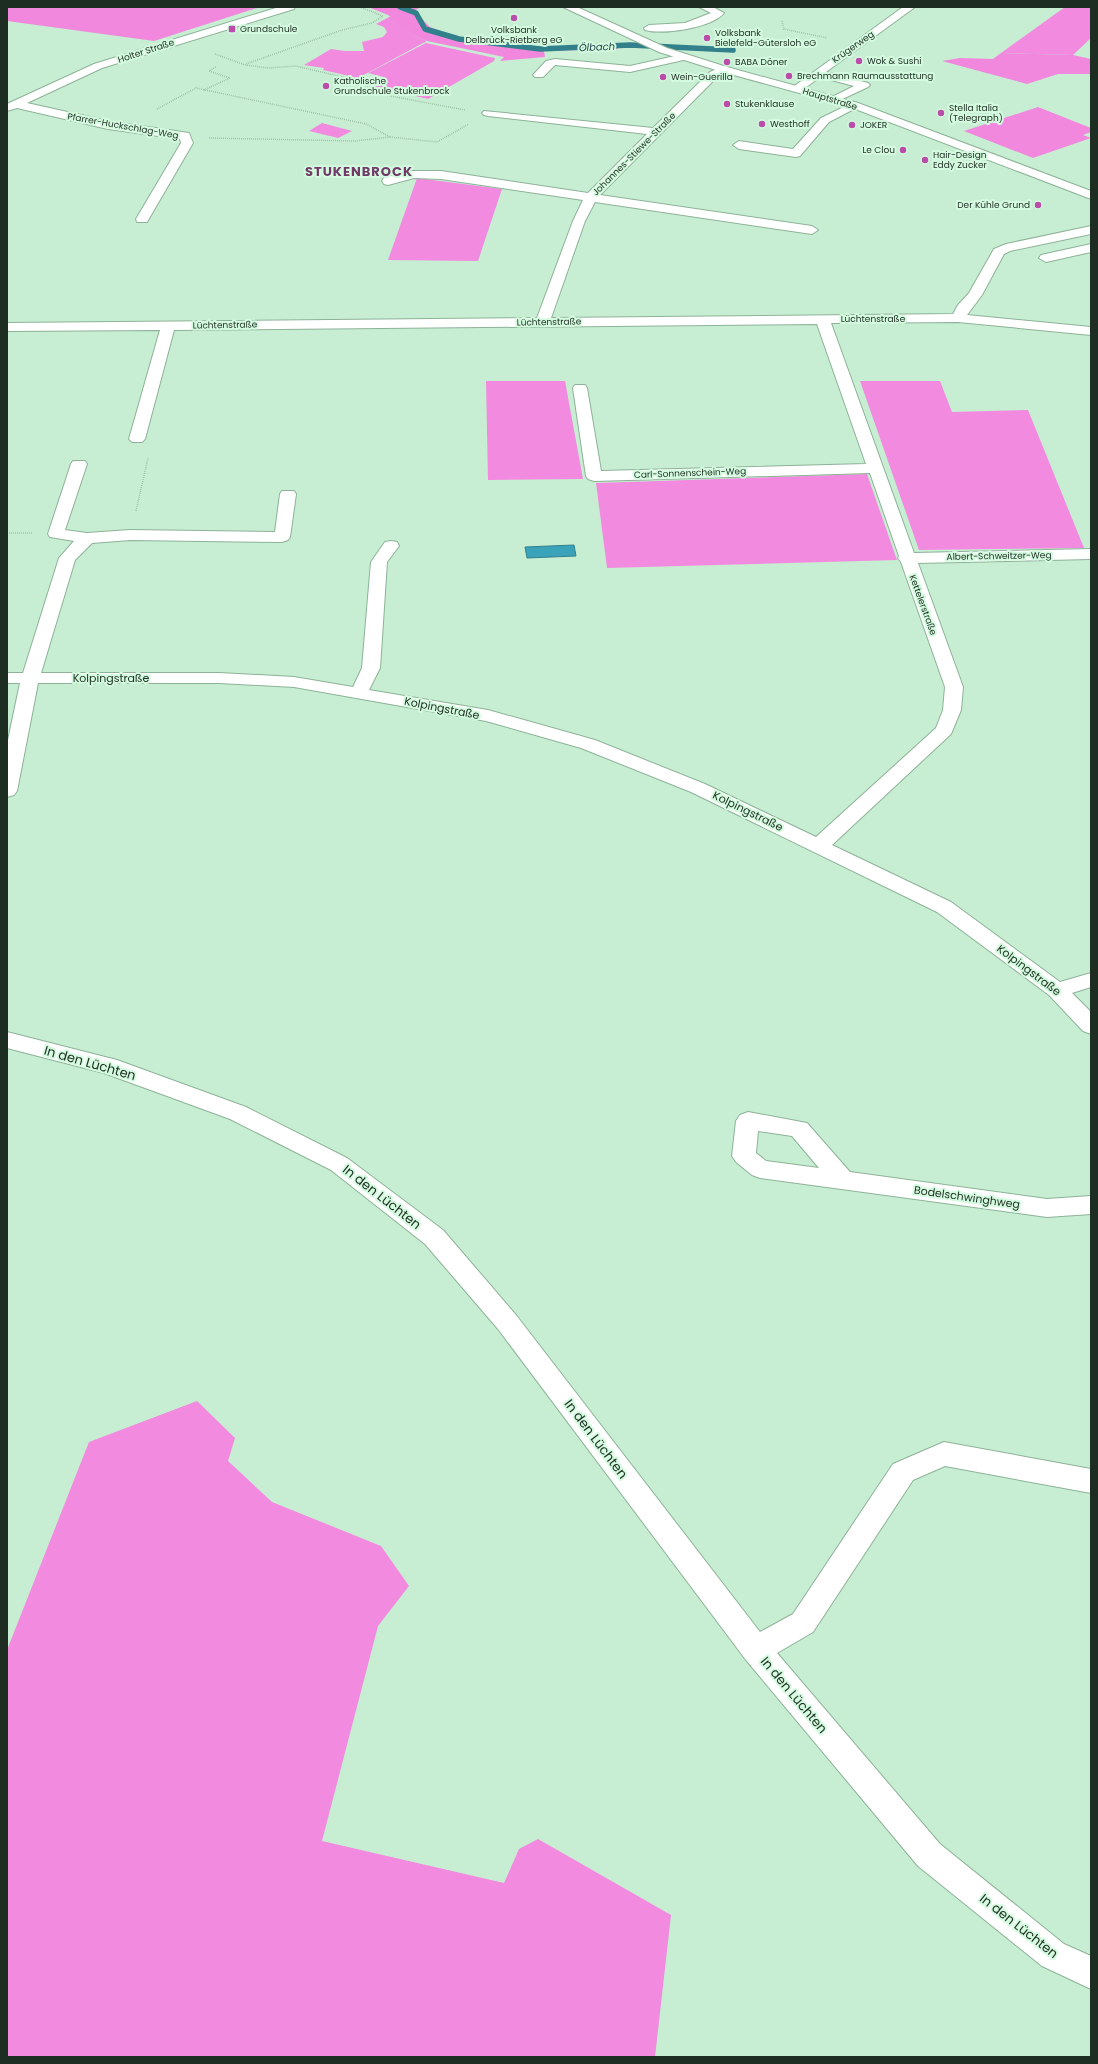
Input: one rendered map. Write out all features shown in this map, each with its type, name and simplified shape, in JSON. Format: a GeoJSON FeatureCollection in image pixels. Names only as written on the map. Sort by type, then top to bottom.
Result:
{"type":"FeatureCollection","features":[{"type":"Feature","properties":{"kind":"street","name":"Holter Straße"},"geometry":{"type":"LineString","coordinates":[[11,106],[98,66],[290,7]]}},
{"type":"Feature","properties":{"kind":"street","name":"Hauptstraße"},"geometry":{"type":"LineString","coordinates":[[568,7],[663,50],[723,69],[854,105],[1091,195]]}},
{"type":"Feature","properties":{"kind":"street"},"geometry":{"type":"LineString","coordinates":[[649,28],[660,29],[708,20],[719,13],[704,7]]}},
{"type":"Feature","properties":{"kind":"street","name":"Krügerweg"},"geometry":{"type":"LineString","coordinates":[[797,89],[817,73],[910,7]]}},
{"type":"Feature","properties":{"kind":"street"},"geometry":{"type":"LineString","coordinates":[[539,75],[550,63],[555,62],[630,69],[684,57]]}},
{"type":"Feature","properties":{"kind":"street","name":"Johannes-Stiewe-Straße"},"geometry":{"type":"LineString","coordinates":[[542,322],[579,221],[591,197],[714,74],[723,69]]}},
{"type":"Feature","properties":{"kind":"street"},"geometry":{"type":"LineString","coordinates":[[817,73],[864,85],[834,100]]}},
{"type":"Feature","properties":{"kind":"street"},"geometry":{"type":"LineString","coordinates":[[739,145],[796,153],[825,120],[854,105]]}},
{"type":"Feature","properties":{"kind":"street","name":"Pfarrer-Huckschlag-Weg"},"geometry":{"type":"LineString","coordinates":[[11,106],[123,127],[185,136],[187,143],[142,219]]}},
{"type":"Feature","properties":{"kind":"street"},"geometry":{"type":"LineString","coordinates":[[488,113],[656,132]]}},
{"type":"Feature","properties":{"kind":"street"},"geometry":{"type":"LineString","coordinates":[[388,181],[398,175],[415,173],[441,175],[812,230]]}},
{"type":"Feature","properties":{"kind":"street"},"geometry":{"type":"LineString","coordinates":[[958,318],[963,308],[975,294],[999,252],[1006,248],[1091,230]]}},
{"type":"Feature","properties":{"kind":"street"},"geometry":{"type":"LineString","coordinates":[[1046,258],[1091,248]]}},
{"type":"Feature","properties":{"kind":"street","name":"Lüchtenstraße"},"geometry":{"type":"LineString","coordinates":[[7,327],[958,318],[1050,326],[1091,332]]}},
{"type":"Feature","properties":{"kind":"street","name":"Kettelerstraße"},"geometry":{"type":"LineString","coordinates":[[819,846],[944,730],[952,710],[954,688],[906,558],[823,320]]}},
{"type":"Feature","properties":{"kind":"street"},"geometry":{"type":"LineString","coordinates":[[172,364],[175,326]]}},
{"type":"Feature","properties":{"kind":"street"},"geometry":{"type":"LineString","coordinates":[[137,439],[175,326]]}},
{"type":"Feature","properties":{"kind":"street","name":"Carl-Sonnenschein-Weg"},"geometry":{"type":"LineString","coordinates":[[580,388],[594,476],[874,468]]}},
{"type":"Feature","properties":{"kind":"street"},"geometry":{"type":"LineString","coordinates":[[79,464],[56,534],[87,538],[130,535],[282,537],[288,494]]}},
{"type":"Feature","properties":{"kind":"street"},"geometry":{"type":"LineString","coordinates":[[7,791],[30,678],[67,558],[87,538]]}},
{"type":"Feature","properties":{"kind":"street"},"geometry":{"type":"LineString","coordinates":[[360,692],[371,668],[378,562],[391,546]]}},
{"type":"Feature","properties":{"kind":"street","name":"Albert-Schweitzer-Weg"},"geometry":{"type":"LineString","coordinates":[[906,558],[1091,554]]}},
{"type":"Feature","properties":{"kind":"street","name":"Kolpingstraße"},"geometry":{"type":"LineString","coordinates":[[7,678],[219,678],[294,682],[360,692],[488,716],[588,744],[698,788],[944,907],[1057,990],[1091,1026]]}},
{"type":"Feature","properties":{"kind":"street"},"geometry":{"type":"LineString","coordinates":[[1057,990],[1091,980]]}},
{"type":"Feature","properties":{"kind":"street","name":"In den Lüchten"},"geometry":{"type":"LineString","coordinates":[[7,1040],[109,1066],[238,1113],[339,1164],[434,1237],[507,1322],[756,1650],[929,1855],[1052,1955],[1091,1973]]}},
{"type":"Feature","properties":{"kind":"street","name":"Bodelschwinghweg"},"geometry":{"type":"LineString","coordinates":[[843,1180],[1047,1208],[1091,1205]]}},
{"type":"Feature","properties":{"kind":"street"},"geometry":{"type":"LineString","coordinates":[[756,1650],[803,1623],[903,1472],[944,1454],[1091,1481]]}},
{"type":"Feature","properties":{"kind":"path"},"geometry":{"type":"LineString","coordinates":[[78,7],[151,7]]}},
{"type":"Feature","properties":{"kind":"path"},"geometry":{"type":"LineString","coordinates":[[245,64],[336,33],[342,29],[352,26],[365,26],[383,16],[360,7]]}},
{"type":"Feature","properties":{"kind":"path"},"geometry":{"type":"LineString","coordinates":[[782,22],[784,29],[857,44]]}},
{"type":"Feature","properties":{"kind":"path"},"geometry":{"type":"LineString","coordinates":[[229,59],[245,64],[268,68],[296,66],[355,80],[380,94],[438,106],[488,113]]}},
{"type":"Feature","properties":{"kind":"path"},"geometry":{"type":"LineString","coordinates":[[204,90],[230,78],[209,71],[216,67]]}},
{"type":"Feature","properties":{"kind":"path"},"geometry":{"type":"LineString","coordinates":[[123,127],[196,88],[366,124],[390,137]]}},
{"type":"Feature","properties":{"kind":"path"},"geometry":{"type":"LineString","coordinates":[[185,136],[228,139],[355,141],[390,137],[437,142],[468,125]]}},
{"type":"Feature","properties":{"kind":"shaded area"},"geometry":{"type":"Polygon","coordinates":[[[7,7],[260,7],[154,41],[7,21],[7,7]]]}},
{"type":"Feature","properties":{"kind":"shaded area"},"geometry":{"type":"Polygon","coordinates":[[[368,7],[419,8],[414,11],[430,27],[458,38],[541,48],[601,45],[612,46],[619,49],[544,51],[545,57],[500,61],[504,57],[427,41],[415,36],[388,15],[368,7]]]}},
{"type":"Feature","properties":{"kind":"shaded area"},"geometry":{"type":"Polygon","coordinates":[[[1065,7],[1091,7],[1091,38],[1073,55],[1001,53],[1065,7]]]}},
{"type":"Feature","properties":{"kind":"shaded area"},"geometry":{"type":"Polygon","coordinates":[[[391,16],[415,36],[427,41],[358,78],[323,70],[324,68],[304,65],[331,49],[364,51],[362,42],[383,37],[387,32],[384,27],[376,24],[391,16]]]}},
{"type":"Feature","properties":{"kind":"shaded area"},"geometry":{"type":"Polygon","coordinates":[[[426,43],[495,58],[494,61],[428,99],[369,85],[384,77],[368,73],[426,43]]]}},
{"type":"Feature","properties":{"kind":"shaded area"},"geometry":{"type":"Polygon","coordinates":[[[1001,53],[1073,55],[1091,59],[1091,74],[1058,74],[1027,84],[942,61],[960,58],[993,59],[1001,53]]]}},
{"type":"Feature","properties":{"kind":"shaded area"},"geometry":{"type":"Polygon","coordinates":[[[1038,107],[1091,128],[1091,132],[1083,135],[1091,138],[1033,158],[964,131],[1038,107]]]}},
{"type":"Feature","properties":{"kind":"shaded area"},"geometry":{"type":"Polygon","coordinates":[[[322,123],[352,131],[338,138],[309,131],[322,123]]]}},
{"type":"Feature","properties":{"kind":"shaded area"},"geometry":{"type":"Polygon","coordinates":[[[417,178],[502,189],[478,261],[388,260],[417,178]]]}},
{"type":"Feature","properties":{"kind":"shaded area"},"geometry":{"type":"Polygon","coordinates":[[[486,381],[565,381],[583,479],[488,480],[486,381]]]}},
{"type":"Feature","properties":{"kind":"shaded area"},"geometry":{"type":"Polygon","coordinates":[[[860,381],[940,381],[952,412],[1028,410],[1084,548],[919,550],[860,381]]]}},
{"type":"Feature","properties":{"kind":"shaded area"},"geometry":{"type":"Polygon","coordinates":[[[867,474],[897,560],[607,568],[596,483],[867,474]]]}},
{"type":"Feature","properties":{"kind":"shaded area"},"geometry":{"type":"Polygon","coordinates":[[[197,1401],[235,1438],[228,1461],[272,1502],[381,1546],[409,1586],[378,1626],[322,1841],[504,1883],[519,1849],[538,1839],[671,1915],[655,2057],[7,2057],[7,1650],[89,1442],[197,1401]]]}},
{"type":"Feature","properties":{"kind":"water"},"geometry":{"type":"Polygon","coordinates":[[[574,545],[576,556],[527,558],[525,547],[574,545]]]}},
{"type":"Feature","properties":{"kind":"waterway","name":"Ölbach"},"geometry":{"type":"LineString","coordinates":[[400,7],[416,13],[425,29],[459,39],[540,49],[630,45],[733,50]]}},
{"type":"Feature","properties":{"kind":"place","name":"Volksbank Delbrück-Rietberg eG"},"geometry":{"type":"Point","coordinates":[514,18]}},
{"type":"Feature","properties":{"kind":"place","name":"Grundschule"},"geometry":{"type":"Point","coordinates":[232,29]}},
{"type":"Feature","properties":{"kind":"place","name":"Volksbank Bielefeld-Gütersloh eG"},"geometry":{"type":"Point","coordinates":[707,38]}},
{"type":"Feature","properties":{"kind":"place","name":"Wok & Sushi"},"geometry":{"type":"Point","coordinates":[859,61]}},
{"type":"Feature","properties":{"kind":"place","name":"BABA Döner"},"geometry":{"type":"Point","coordinates":[727,62]}},
{"type":"Feature","properties":{"kind":"place","name":"Brechmann Raumausstattung"},"geometry":{"type":"Point","coordinates":[789,76]}},
{"type":"Feature","properties":{"kind":"place","name":"Wein-Guerilla"},"geometry":{"type":"Point","coordinates":[663,77]}},
{"type":"Feature","properties":{"kind":"place","name":"Katholische Grundschule Stukenbrock"},"geometry":{"type":"Point","coordinates":[326,86]}},
{"type":"Feature","properties":{"kind":"place","name":"Stukenklause"},"geometry":{"type":"Point","coordinates":[727,104]}},
{"type":"Feature","properties":{"kind":"place","name":"Stella Italia (Telegraph)"},"geometry":{"type":"Point","coordinates":[941,113]}},
{"type":"Feature","properties":{"kind":"place","name":"Westhoff"},"geometry":{"type":"Point","coordinates":[762,124]}},
{"type":"Feature","properties":{"kind":"place","name":"JOKER"},"geometry":{"type":"Point","coordinates":[852,125]}},
{"type":"Feature","properties":{"kind":"place","name":"Le Clou"},"geometry":{"type":"Point","coordinates":[903,150]}},
{"type":"Feature","properties":{"kind":"place","name":"Hair-Design Eddy Zucker"},"geometry":{"type":"Point","coordinates":[925,160]}},
{"type":"Feature","properties":{"kind":"place","name":"Der Kühle Grund"},"geometry":{"type":"Point","coordinates":[1038,205]}},
{"type":"Feature","properties":{"kind":"district","name":"STUKENBROCK"},"geometry":{"type":"Point","coordinates":[359,171]}}]}
